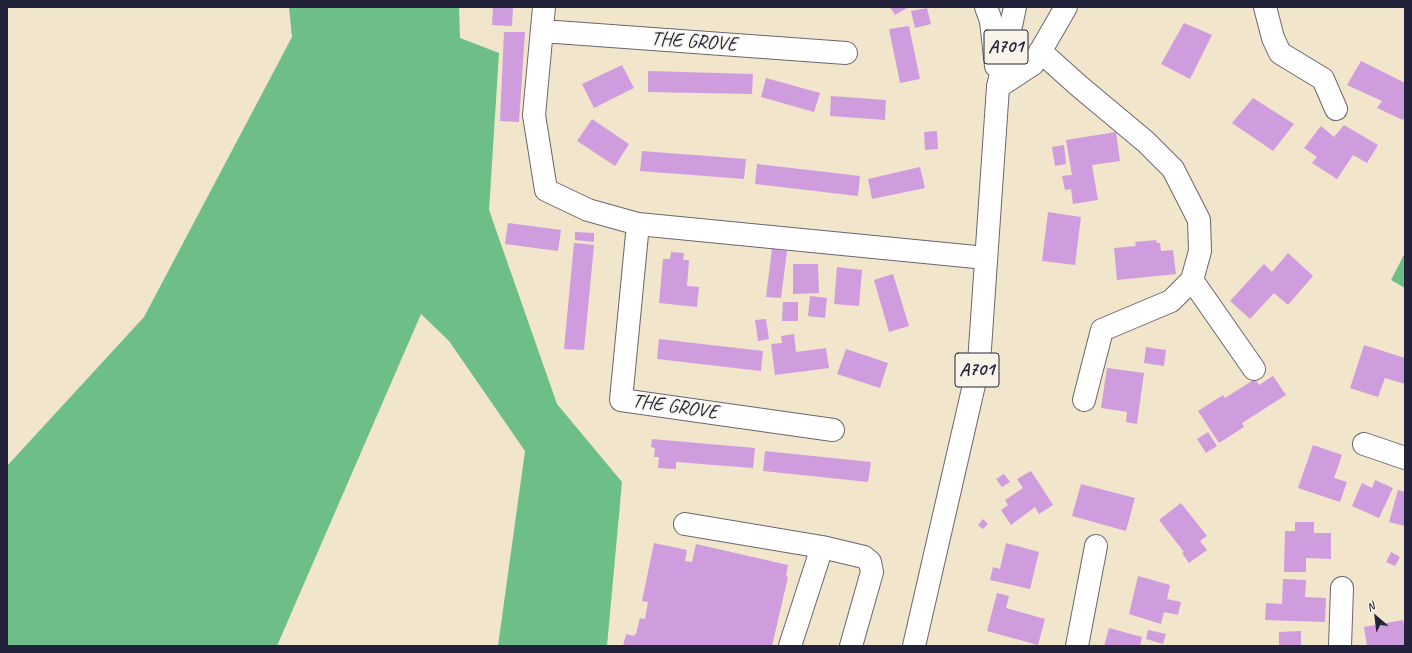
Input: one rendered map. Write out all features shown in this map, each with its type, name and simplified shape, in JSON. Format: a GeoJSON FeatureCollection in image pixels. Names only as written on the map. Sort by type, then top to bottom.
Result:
{"type":"FeatureCollection","features":[{"type":"Feature","properties":{"kind":"main road"},"geometry":{"type":"LineString","coordinates":[[544,7],[534,115],[546,190],[588,210],[638,224],[986,258]]}},
{"type":"Feature","properties":{"kind":"main road","name":"A701"},"geometry":{"type":"LineString","coordinates":[[986,7],[991,21],[998,87]]}},
{"type":"Feature","properties":{"kind":"main road","name":"A701"},"geometry":{"type":"LineString","coordinates":[[914,646],[979,363],[998,87],[1014,7]]}},
{"type":"Feature","properties":{"kind":"main road"},"geometry":{"type":"LineString","coordinates":[[998,87],[1033,64],[1066,7]]}},
{"type":"Feature","properties":{"kind":"main road"},"geometry":{"type":"LineString","coordinates":[[1265,7],[1273,38],[1280,53],[1323,79],[1336,109]]}},
{"type":"Feature","properties":{"kind":"main road","name":"THE GROVE"},"geometry":{"type":"LineString","coordinates":[[542,31],[846,53]]}},
{"type":"Feature","properties":{"kind":"main road"},"geometry":{"type":"LineString","coordinates":[[1040,51],[1146,142],[1173,169],[1199,220],[1200,251],[1192,280],[1171,301],[1102,330],[1084,400]]}},
{"type":"Feature","properties":{"kind":"main road","name":"THE GROVE"},"geometry":{"type":"LineString","coordinates":[[638,224],[621,400],[833,430]]}},
{"type":"Feature","properties":{"kind":"main road"},"geometry":{"type":"LineString","coordinates":[[1192,280],[1254,369]]}},
{"type":"Feature","properties":{"kind":"main road"},"geometry":{"type":"LineString","coordinates":[[1364,444],[1405,458]]}},
{"type":"Feature","properties":{"kind":"main road"},"geometry":{"type":"LineString","coordinates":[[685,524],[822,547],[864,557],[870,562],[872,572],[850,646]]}},
{"type":"Feature","properties":{"kind":"main road"},"geometry":{"type":"LineString","coordinates":[[1077,646],[1096,546]]}},
{"type":"Feature","properties":{"kind":"main road"},"geometry":{"type":"LineString","coordinates":[[790,646],[822,547]]}},
{"type":"Feature","properties":{"kind":"main road"},"geometry":{"type":"LineString","coordinates":[[1340,646],[1342,588]]}},
{"type":"Feature","properties":{"kind":"green space"},"geometry":{"type":"Polygon","coordinates":[[[289,7],[459,7],[460,38],[499,53],[489,210],[557,404],[622,482],[607,646],[498,646],[525,451],[449,341],[421,314],[277,646],[7,646],[7,466],[144,317],[292,37],[289,7]]]}},
{"type":"Feature","properties":{"kind":"green space"},"geometry":{"type":"Polygon","coordinates":[[[1405,253],[1405,288],[1391,280],[1405,253]]]}},
{"type":"Feature","properties":{"kind":"building"},"geometry":{"type":"Polygon","coordinates":[[[493,7],[513,7],[512,26],[492,25],[493,7]]]}},
{"type":"Feature","properties":{"kind":"building"},"geometry":{"type":"Polygon","coordinates":[[[890,7],[909,7],[895,15],[890,7]]]}},
{"type":"Feature","properties":{"kind":"building"},"geometry":{"type":"Polygon","coordinates":[[[927,8],[931,24],[915,28],[911,11],[927,8]]]}},
{"type":"Feature","properties":{"kind":"building"},"geometry":{"type":"Polygon","coordinates":[[[1184,23],[1212,35],[1190,79],[1161,64],[1184,23]]]}},
{"type":"Feature","properties":{"kind":"building"},"geometry":{"type":"Polygon","coordinates":[[[909,26],[920,79],[900,83],[889,29],[909,26]]]}},
{"type":"Feature","properties":{"kind":"building"},"geometry":{"type":"Polygon","coordinates":[[[504,32],[525,32],[519,122],[500,121],[504,32]]]}},
{"type":"Feature","properties":{"kind":"building"},"geometry":{"type":"Polygon","coordinates":[[[1361,61],[1405,83],[1405,116],[1403,120],[1377,108],[1382,101],[1347,85],[1361,61]]]}},
{"type":"Feature","properties":{"kind":"building"},"geometry":{"type":"Polygon","coordinates":[[[622,65],[634,88],[594,108],[582,84],[622,65]]]}},
{"type":"Feature","properties":{"kind":"building"},"geometry":{"type":"Polygon","coordinates":[[[648,71],[753,74],[752,94],[648,92],[648,71]]]}},
{"type":"Feature","properties":{"kind":"building"},"geometry":{"type":"Polygon","coordinates":[[[766,78],[820,93],[814,112],[761,97],[766,78]]]}},
{"type":"Feature","properties":{"kind":"building"},"geometry":{"type":"Polygon","coordinates":[[[831,96],[886,100],[885,120],[830,116],[831,96]]]}},
{"type":"Feature","properties":{"kind":"building"},"geometry":{"type":"Polygon","coordinates":[[[1253,98],[1294,124],[1273,151],[1232,123],[1253,98]]]}},
{"type":"Feature","properties":{"kind":"building"},"geometry":{"type":"Polygon","coordinates":[[[592,119],[629,144],[615,166],[577,141],[592,119]]]}},
{"type":"Feature","properties":{"kind":"building"},"geometry":{"type":"Polygon","coordinates":[[[1344,125],[1378,145],[1367,163],[1353,155],[1337,179],[1312,163],[1317,157],[1304,148],[1321,126],[1334,137],[1344,125]]]}},
{"type":"Feature","properties":{"kind":"building"},"geometry":{"type":"Polygon","coordinates":[[[937,131],[938,149],[925,150],[924,132],[937,131]]]}},
{"type":"Feature","properties":{"kind":"building"},"geometry":{"type":"Polygon","coordinates":[[[1116,132],[1120,161],[1092,165],[1098,200],[1073,204],[1071,189],[1065,190],[1062,176],[1072,175],[1066,140],[1116,132]]]}},
{"type":"Feature","properties":{"kind":"building"},"geometry":{"type":"Polygon","coordinates":[[[1064,145],[1066,164],[1055,166],[1052,147],[1064,145]]]}},
{"type":"Feature","properties":{"kind":"building"},"geometry":{"type":"Polygon","coordinates":[[[642,151],[746,159],[744,179],[640,171],[642,151]]]}},
{"type":"Feature","properties":{"kind":"building"},"geometry":{"type":"Polygon","coordinates":[[[757,164],[860,176],[858,196],[755,184],[757,164]]]}},
{"type":"Feature","properties":{"kind":"building"},"geometry":{"type":"Polygon","coordinates":[[[920,167],[925,188],[872,199],[868,179],[920,167]]]}},
{"type":"Feature","properties":{"kind":"building"},"geometry":{"type":"Polygon","coordinates":[[[1048,212],[1081,217],[1075,265],[1042,261],[1048,212]]]}},
{"type":"Feature","properties":{"kind":"building"},"geometry":{"type":"Polygon","coordinates":[[[508,223],[561,230],[558,251],[505,244],[508,223]]]}},
{"type":"Feature","properties":{"kind":"building"},"geometry":{"type":"Polygon","coordinates":[[[575,232],[594,233],[594,242],[575,240],[575,232]]]}},
{"type":"Feature","properties":{"kind":"building"},"geometry":{"type":"Polygon","coordinates":[[[1156,240],[1157,243],[1160,243],[1161,251],[1173,250],[1176,274],[1117,280],[1114,248],[1136,246],[1135,242],[1156,240]]]}},
{"type":"Feature","properties":{"kind":"building"},"geometry":{"type":"Polygon","coordinates":[[[574,243],[594,245],[584,350],[564,349],[574,243]]]}},
{"type":"Feature","properties":{"kind":"building"},"geometry":{"type":"Polygon","coordinates":[[[772,249],[787,251],[781,298],[766,297],[772,249]]]}},
{"type":"Feature","properties":{"kind":"building"},"geometry":{"type":"Polygon","coordinates":[[[671,252],[684,253],[683,260],[689,260],[687,286],[699,287],[697,307],[659,303],[663,259],[670,259],[671,252]]]}},
{"type":"Feature","properties":{"kind":"building"},"geometry":{"type":"Polygon","coordinates":[[[1288,253],[1313,276],[1288,305],[1274,293],[1250,319],[1230,301],[1264,264],[1272,272],[1288,253]]]}},
{"type":"Feature","properties":{"kind":"building"},"geometry":{"type":"Polygon","coordinates":[[[793,264],[818,264],[819,293],[793,294],[793,264]]]}},
{"type":"Feature","properties":{"kind":"building"},"geometry":{"type":"Polygon","coordinates":[[[837,267],[862,270],[859,306],[834,304],[837,267]]]}},
{"type":"Feature","properties":{"kind":"building"},"geometry":{"type":"Polygon","coordinates":[[[893,274],[909,326],[889,332],[874,280],[893,274]]]}},
{"type":"Feature","properties":{"kind":"building"},"geometry":{"type":"Polygon","coordinates":[[[810,296],[827,298],[825,318],[808,316],[810,296]]]}},
{"type":"Feature","properties":{"kind":"building"},"geometry":{"type":"Polygon","coordinates":[[[783,302],[798,302],[798,321],[782,321],[783,302]]]}},
{"type":"Feature","properties":{"kind":"building"},"geometry":{"type":"Polygon","coordinates":[[[766,319],[769,339],[758,341],[755,320],[766,319]]]}},
{"type":"Feature","properties":{"kind":"building"},"geometry":{"type":"Polygon","coordinates":[[[794,334],[796,352],[826,348],[829,368],[775,375],[771,344],[782,343],[781,336],[794,334]]]}},
{"type":"Feature","properties":{"kind":"building"},"geometry":{"type":"Polygon","coordinates":[[[659,339],[763,351],[761,371],[657,359],[659,339]]]}},
{"type":"Feature","properties":{"kind":"building"},"geometry":{"type":"Polygon","coordinates":[[[1364,345],[1405,358],[1405,384],[1385,378],[1378,397],[1350,388],[1364,345]]]}},
{"type":"Feature","properties":{"kind":"building"},"geometry":{"type":"Polygon","coordinates":[[[1146,347],[1166,350],[1164,366],[1144,363],[1146,347]]]}},
{"type":"Feature","properties":{"kind":"building"},"geometry":{"type":"Polygon","coordinates":[[[846,349],[888,363],[880,388],[837,374],[846,349]]]}},
{"type":"Feature","properties":{"kind":"building"},"geometry":{"type":"Polygon","coordinates":[[[1107,368],[1144,373],[1137,424],[1126,422],[1127,412],[1101,408],[1107,368]]]}},
{"type":"Feature","properties":{"kind":"building"},"geometry":{"type":"Polygon","coordinates":[[[1273,376],[1286,395],[1242,423],[1244,427],[1219,443],[1198,411],[1223,395],[1225,398],[1255,379],[1259,385],[1273,376]]]}},
{"type":"Feature","properties":{"kind":"building"},"geometry":{"type":"Polygon","coordinates":[[[1208,432],[1217,446],[1206,453],[1197,439],[1208,432]]]}},
{"type":"Feature","properties":{"kind":"building"},"geometry":{"type":"Polygon","coordinates":[[[652,439],[755,448],[753,468],[676,462],[676,469],[658,468],[659,457],[654,457],[655,448],[651,447],[652,439]]]}},
{"type":"Feature","properties":{"kind":"building"},"geometry":{"type":"Polygon","coordinates":[[[1313,445],[1342,455],[1334,478],[1347,482],[1340,502],[1298,488],[1313,445]]]}},
{"type":"Feature","properties":{"kind":"building"},"geometry":{"type":"Polygon","coordinates":[[[765,451],[871,462],[868,482],[763,471],[765,451]]]}},
{"type":"Feature","properties":{"kind":"building"},"geometry":{"type":"Polygon","coordinates":[[[1031,471],[1053,505],[1039,514],[1035,507],[1011,525],[1001,510],[1008,505],[1005,500],[1023,488],[1017,479],[1031,471]]]}},
{"type":"Feature","properties":{"kind":"building"},"geometry":{"type":"Polygon","coordinates":[[[1004,474],[1010,482],[1002,487],[996,479],[1004,474]]]}},
{"type":"Feature","properties":{"kind":"building"},"geometry":{"type":"Polygon","coordinates":[[[1375,480],[1393,488],[1379,518],[1352,506],[1362,483],[1372,488],[1375,480]]]}},
{"type":"Feature","properties":{"kind":"building"},"geometry":{"type":"Polygon","coordinates":[[[1081,484],[1135,498],[1126,531],[1072,516],[1081,484]]]}},
{"type":"Feature","properties":{"kind":"building"},"geometry":{"type":"Polygon","coordinates":[[[1398,490],[1405,492],[1405,526],[1389,522],[1398,490]]]}},
{"type":"Feature","properties":{"kind":"building"},"geometry":{"type":"Polygon","coordinates":[[[1181,503],[1207,536],[1200,541],[1207,550],[1189,563],[1182,553],[1184,552],[1159,520],[1181,503]]]}},
{"type":"Feature","properties":{"kind":"building"},"geometry":{"type":"Polygon","coordinates":[[[983,519],[988,524],[983,529],[978,525],[983,519]]]}},
{"type":"Feature","properties":{"kind":"building"},"geometry":{"type":"Polygon","coordinates":[[[1295,522],[1314,522],[1314,533],[1331,533],[1331,559],[1306,558],[1306,572],[1284,572],[1285,531],[1295,531],[1295,522]]]}},
{"type":"Feature","properties":{"kind":"building"},"geometry":{"type":"Polygon","coordinates":[[[654,543],[687,550],[685,561],[692,562],[696,544],[788,565],[786,576],[788,577],[772,646],[623,646],[626,634],[634,636],[636,634],[640,618],[645,619],[648,602],[642,601],[654,543]]]}},
{"type":"Feature","properties":{"kind":"building"},"geometry":{"type":"Polygon","coordinates":[[[1006,543],[1039,552],[1030,589],[990,580],[993,567],[1000,569],[1006,543]]]}},
{"type":"Feature","properties":{"kind":"building"},"geometry":{"type":"Polygon","coordinates":[[[1391,552],[1400,557],[1395,566],[1386,562],[1391,552]]]}},
{"type":"Feature","properties":{"kind":"building"},"geometry":{"type":"Polygon","coordinates":[[[1138,576],[1170,585],[1167,599],[1181,602],[1178,615],[1164,612],[1161,624],[1129,614],[1138,576]]]}},
{"type":"Feature","properties":{"kind":"building"},"geometry":{"type":"Polygon","coordinates":[[[1283,579],[1306,580],[1305,597],[1326,598],[1325,622],[1265,620],[1266,603],[1282,604],[1283,579]]]}},
{"type":"Feature","properties":{"kind":"building"},"geometry":{"type":"Polygon","coordinates":[[[997,593],[1009,596],[1006,608],[1045,619],[1038,645],[987,631],[997,593]]]}},
{"type":"Feature","properties":{"kind":"building"},"geometry":{"type":"Polygon","coordinates":[[[1403,620],[1405,646],[1367,646],[1364,627],[1403,620]]]}},
{"type":"Feature","properties":{"kind":"building"},"geometry":{"type":"Polygon","coordinates":[[[1109,628],[1142,637],[1140,646],[1104,646],[1109,628]]]}},
{"type":"Feature","properties":{"kind":"building"},"geometry":{"type":"Polygon","coordinates":[[[1148,630],[1166,634],[1163,644],[1146,639],[1148,630]]]}},
{"type":"Feature","properties":{"kind":"building"},"geometry":{"type":"Polygon","coordinates":[[[1301,631],[1301,646],[1279,646],[1279,632],[1301,631]]]}}]}
